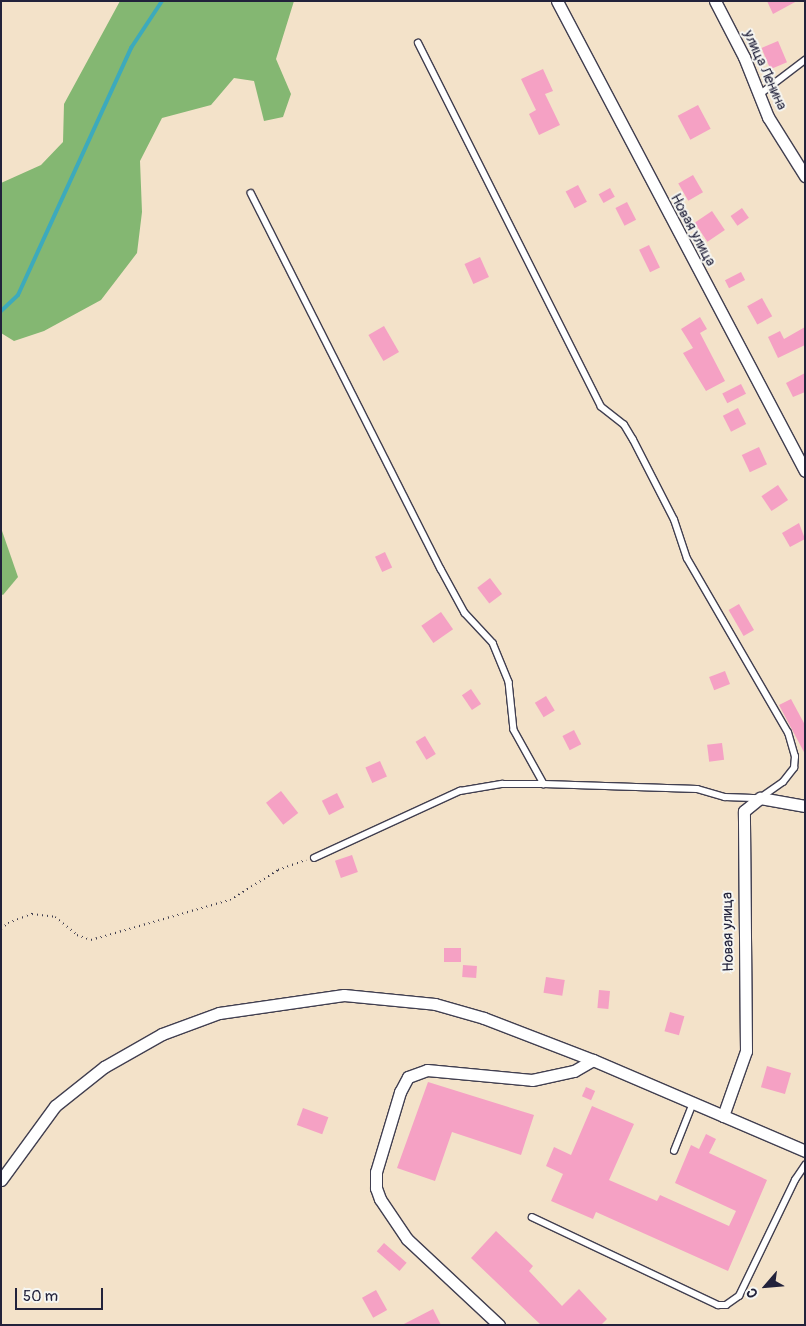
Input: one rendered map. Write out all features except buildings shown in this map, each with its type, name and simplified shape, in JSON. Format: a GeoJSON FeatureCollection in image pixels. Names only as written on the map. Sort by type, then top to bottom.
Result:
{"type":"FeatureCollection","features":[{"type":"Feature","properties":{"kind":"street","name":"Новая улица"},"geometry":{"type":"LineString","coordinates":[[557,1],[805,471]]}},
{"type":"Feature","properties":{"kind":"street","name":"улица Ленина"},"geometry":{"type":"LineString","coordinates":[[715,1],[768,117],[805,176]]}},
{"type":"Feature","properties":{"kind":"street","name":"Новая улица"},"geometry":{"type":"LineString","coordinates":[[722,1116],[746,1051],[742,825],[744,811],[760,798]]}},
{"type":"Feature","properties":{"kind":"street"},"geometry":{"type":"LineString","coordinates":[[760,798],[805,806]]}},
{"type":"Feature","properties":{"kind":"street"},"geometry":{"type":"LineString","coordinates":[[1,1180],[55,1106],[104,1067],[162,1034],[219,1013],[306,998],[344,995],[435,1004],[484,1018],[592,1060],[805,1151]]}},
{"type":"Feature","properties":{"kind":"street"},"geometry":{"type":"LineString","coordinates":[[499,1325],[407,1239],[380,1200],[376,1188],[376,1172],[400,1092],[408,1077],[427,1070],[532,1080],[574,1071],[592,1060]]}},
{"type":"Feature","properties":{"kind":"lane"},"geometry":{"type":"LineString","coordinates":[[314,858],[460,791],[502,784],[544,784],[696,789],[725,797],[760,798],[783,782],[794,768],[795,757],[788,733],[687,559],[674,520],[633,440],[624,425],[601,407],[418,43]]}},
{"type":"Feature","properties":{"kind":"lane"},"geometry":{"type":"LineString","coordinates":[[759,95],[805,60]]}},
{"type":"Feature","properties":{"kind":"lane"},"geometry":{"type":"LineString","coordinates":[[251,193],[441,570],[465,613],[493,644],[510,682],[514,730],[544,784]]}},
{"type":"Feature","properties":{"kind":"lane"},"geometry":{"type":"LineString","coordinates":[[674,1150],[693,1102]]}},
{"type":"Feature","properties":{"kind":"lane"},"geometry":{"type":"LineString","coordinates":[[532,1217],[718,1305],[726,1306],[739,1296],[795,1180],[805,1165]]}},
{"type":"Feature","properties":{"kind":"path"},"geometry":{"type":"LineString","coordinates":[[1,929],[8,923],[32,914],[55,918],[76,934],[90,940],[230,900],[278,870],[314,858]]}},
{"type":"Feature","properties":{"kind":"green space"},"geometry":{"type":"Polygon","coordinates":[[[120,1],[294,1],[276,59],[291,94],[283,117],[264,121],[254,81],[234,78],[211,105],[162,118],[140,161],[142,212],[137,253],[101,300],[44,331],[14,341],[1,333],[1,183],[41,165],[63,142],[64,104],[120,1]]]}},
{"type":"Feature","properties":{"kind":"green space"},"geometry":{"type":"Polygon","coordinates":[[[1,528],[18,577],[3,595],[1,594],[1,528]]]}},
{"type":"Feature","properties":{"kind":"waterway"},"geometry":{"type":"LineString","coordinates":[[1,311],[18,295],[131,48],[162,1]]}}]}
